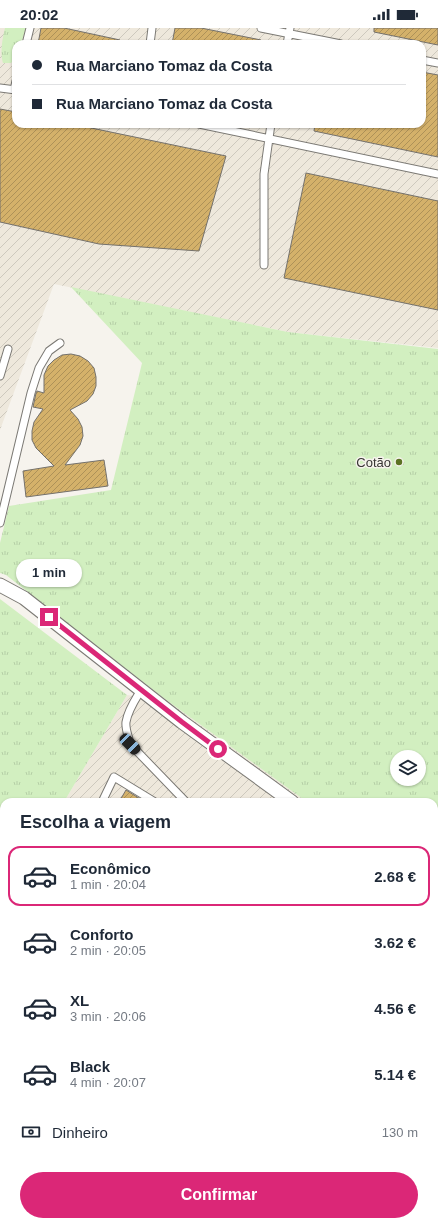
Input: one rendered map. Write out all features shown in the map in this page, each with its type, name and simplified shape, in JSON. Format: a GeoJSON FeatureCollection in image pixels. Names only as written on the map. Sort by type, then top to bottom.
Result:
{"type":"FeatureCollection","features":[{"type":"Feature","properties":{"kind":"street"},"geometry":{"type":"LineString","coordinates":[[0,585],[24,598],[230,758],[286,798]]}},
{"type":"Feature","properties":{"kind":"lane"},"geometry":{"type":"LineString","coordinates":[[27,40],[30,28]]}},
{"type":"Feature","properties":{"kind":"lane"},"geometry":{"type":"LineString","coordinates":[[150,40],[152,28]]}},
{"type":"Feature","properties":{"kind":"lane"},"geometry":{"type":"LineString","coordinates":[[261,28],[290,31],[325,40]]}},
{"type":"Feature","properties":{"kind":"lane"},"geometry":{"type":"LineString","coordinates":[[426,61],[438,63]]}},
{"type":"Feature","properties":{"kind":"lane"},"geometry":{"type":"LineString","coordinates":[[0,88],[12,90]]}},
{"type":"Feature","properties":{"kind":"lane"},"geometry":{"type":"LineString","coordinates":[[219,128],[438,174]]}},
{"type":"Feature","properties":{"kind":"lane"},"geometry":{"type":"LineString","coordinates":[[264,265],[264,174],[270,128]]}},
{"type":"Feature","properties":{"kind":"lane"},"geometry":{"type":"LineString","coordinates":[[0,523],[31,393],[40,368],[49,351],[60,343]]}},
{"type":"Feature","properties":{"kind":"lane"},"geometry":{"type":"LineString","coordinates":[[0,376],[8,349]]}},
{"type":"Feature","properties":{"kind":"lane"},"geometry":{"type":"LineString","coordinates":[[141,690],[130,708],[126,722],[130,744],[182,798]]}},
{"type":"Feature","properties":{"kind":"lane"},"geometry":{"type":"LineString","coordinates":[[104,798],[114,777],[148,798]]}},
{"type":"Feature","properties":{"kind":"shaded area"},"geometry":{"type":"Polygon","coordinates":[[[0,28],[438,28],[438,348],[288,332],[54,284],[0,430],[0,28]]]}},
{"type":"Feature","properties":{"kind":"shaded area"},"geometry":{"type":"Polygon","coordinates":[[[127,695],[165,699],[301,798],[66,798],[127,695]]]}},
{"type":"Feature","properties":{"kind":"green space"},"geometry":{"type":"Polygon","coordinates":[[[5,28],[26,28],[22,40],[12,40],[11,63],[3,63],[3,37],[5,28]]]}},
{"type":"Feature","properties":{"kind":"green space"},"geometry":{"type":"Polygon","coordinates":[[[71,287],[288,332],[438,349],[438,798],[301,798],[165,699],[6,575],[0,573],[0,543],[9,506],[111,490],[142,363],[71,287]]]}},
{"type":"Feature","properties":{"kind":"green space"},"geometry":{"type":"Polygon","coordinates":[[[0,599],[127,695],[66,798],[0,798],[0,599]]]}},
{"type":"Feature","properties":{"kind":"building"},"geometry":{"type":"Polygon","coordinates":[[[41,28],[64,28],[120,40],[39,40],[41,28]]]}},
{"type":"Feature","properties":{"kind":"building"},"geometry":{"type":"Polygon","coordinates":[[[175,28],[201,28],[261,40],[173,40],[175,28]]]}},
{"type":"Feature","properties":{"kind":"building"},"geometry":{"type":"Polygon","coordinates":[[[374,28],[438,28],[438,45],[426,43],[426,40],[413,40],[374,32],[374,28]]]}},
{"type":"Feature","properties":{"kind":"building"},"geometry":{"type":"Polygon","coordinates":[[[426,73],[438,75],[438,157],[314,131],[314,128],[426,128],[426,73]]]}},
{"type":"Feature","properties":{"kind":"building"},"geometry":{"type":"Polygon","coordinates":[[[0,109],[12,111],[12,128],[91,128],[226,156],[199,251],[99,244],[0,222],[0,109]]]}},
{"type":"Feature","properties":{"kind":"building"},"geometry":{"type":"Polygon","coordinates":[[[306,173],[438,201],[438,310],[284,278],[306,173]]]}},
{"type":"Feature","properties":{"kind":"building"},"geometry":{"type":"Polygon","coordinates":[[[71,354],[80,356],[88,361],[94,368],[96,386],[93,394],[87,401],[70,410],[78,419],[82,427],[83,436],[80,445],[65,465],[104,460],[108,486],[26,497],[23,471],[54,466],[36,448],[32,440],[34,422],[43,409],[33,407],[36,393],[37,391],[44,393],[44,375],[48,366],[62,355],[71,354]]]}},
{"type":"Feature","properties":{"kind":"building"},"geometry":{"type":"Polygon","coordinates":[[[126,790],[139,798],[121,798],[126,790]]]}},
{"type":"Feature","properties":{"kind":"place","name":"Cotão"},"geometry":{"type":"Point","coordinates":[399,462]}},
{"type":"Feature","properties":{"kind":"route"},"geometry":{"type":"LineString","coordinates":[[49,617],[218,749]]}}]}
